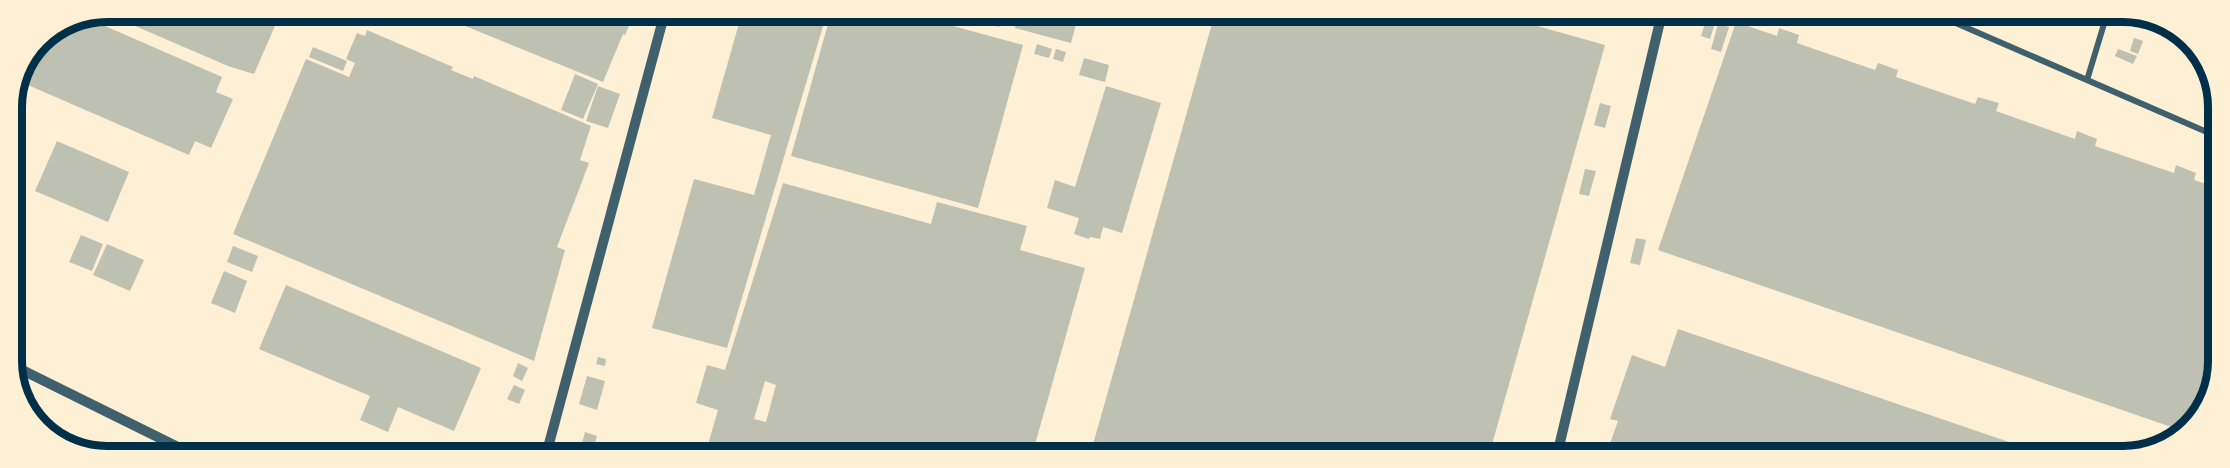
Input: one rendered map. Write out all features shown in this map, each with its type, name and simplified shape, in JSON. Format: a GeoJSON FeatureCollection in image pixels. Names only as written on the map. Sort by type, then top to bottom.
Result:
{"type":"FeatureCollection","features":[{"type":"Feature","properties":{"kind":"street"},"geometry":{"type":"LineString","coordinates":[[548,446],[661,22]]}},
{"type":"Feature","properties":{"kind":"street"},"geometry":{"type":"LineString","coordinates":[[1559,446],[1660,22]]}},
{"type":"Feature","properties":{"kind":"street"},"geometry":{"type":"LineString","coordinates":[[1953,22],[2208,133]]}},
{"type":"Feature","properties":{"kind":"street"},"geometry":{"type":"LineString","coordinates":[[2087,80],[2105,22]]}},
{"type":"Feature","properties":{"kind":"street"},"geometry":{"type":"LineString","coordinates":[[23,371],[176,446]]}},
{"type":"Feature","properties":{"kind":"building"},"geometry":{"type":"Polygon","coordinates":[[[126,22],[277,22],[254,74],[228,66],[126,22]]]}},
{"type":"Feature","properties":{"kind":"building"},"geometry":{"type":"Polygon","coordinates":[[[455,22],[631,22],[625,35],[623,34],[603,82],[455,22]]]}},
{"type":"Feature","properties":{"kind":"building"},"geometry":{"type":"Polygon","coordinates":[[[739,22],[824,22],[727,348],[652,328],[694,179],[754,195],[771,135],[712,118],[739,22]]]}},
{"type":"Feature","properties":{"kind":"building"},"geometry":{"type":"Polygon","coordinates":[[[828,22],[939,22],[1023,45],[978,208],[791,156],[828,22]]]}},
{"type":"Feature","properties":{"kind":"building"},"geometry":{"type":"Polygon","coordinates":[[[982,22],[1001,22],[999,27],[982,22]]]}},
{"type":"Feature","properties":{"kind":"building"},"geometry":{"type":"Polygon","coordinates":[[[1017,22],[1077,22],[1071,43],[1015,28],[1017,22]]]}},
{"type":"Feature","properties":{"kind":"building"},"geometry":{"type":"Polygon","coordinates":[[[1212,22],[1523,22],[1605,45],[1492,446],[1093,446],[1212,22]]]}},
{"type":"Feature","properties":{"kind":"building"},"geometry":{"type":"Polygon","coordinates":[[[1705,22],[1715,23],[1710,39],[1701,36],[1705,22]]]}},
{"type":"Feature","properties":{"kind":"building"},"geometry":{"type":"Polygon","coordinates":[[[1736,22],[1777,36],[1779,28],[1799,35],[1797,43],[1875,70],[1878,63],[1898,70],[1896,77],[1975,104],[1978,97],[1999,103],[1996,111],[2075,139],[2077,131],[2097,139],[2095,146],[2174,173],[2176,165],[2196,173],[2194,180],[2208,184],[2208,361],[2206,377],[2193,408],[2174,428],[1658,250],[1736,22]]]}},
{"type":"Feature","properties":{"kind":"building"},"geometry":{"type":"Polygon","coordinates":[[[98,23],[222,77],[216,92],[233,99],[211,148],[195,141],[189,155],[25,84],[31,70],[51,43],[80,27],[98,23]]]}},
{"type":"Feature","properties":{"kind":"building"},"geometry":{"type":"Polygon","coordinates":[[[1718,24],[1729,27],[1721,52],[1711,49],[1718,24]]]}},
{"type":"Feature","properties":{"kind":"building"},"geometry":{"type":"Polygon","coordinates":[[[367,30],[453,67],[451,70],[473,79],[474,76],[591,126],[580,160],[589,163],[557,247],[565,250],[534,361],[233,234],[306,59],[349,77],[355,63],[346,59],[357,33],[365,36],[367,30]]]}},
{"type":"Feature","properties":{"kind":"building"},"geometry":{"type":"Polygon","coordinates":[[[2134,38],[2143,41],[2138,54],[2130,51],[2134,38]]]}},
{"type":"Feature","properties":{"kind":"building"},"geometry":{"type":"Polygon","coordinates":[[[1037,44],[1052,49],[1049,58],[1034,54],[1037,44]]]}},
{"type":"Feature","properties":{"kind":"building"},"geometry":{"type":"Polygon","coordinates":[[[313,47],[347,61],[343,71],[309,57],[313,47]]]}},
{"type":"Feature","properties":{"kind":"building"},"geometry":{"type":"Polygon","coordinates":[[[1056,49],[1066,52],[1063,62],[1053,59],[1056,49]]]}},
{"type":"Feature","properties":{"kind":"building"},"geometry":{"type":"Polygon","coordinates":[[[2118,49],[2137,56],[2133,64],[2115,56],[2118,49]]]}},
{"type":"Feature","properties":{"kind":"building"},"geometry":{"type":"Polygon","coordinates":[[[1084,58],[1109,65],[1105,82],[1079,75],[1084,58]]]}},
{"type":"Feature","properties":{"kind":"building"},"geometry":{"type":"Polygon","coordinates":[[[575,74],[598,84],[583,119],[561,110],[575,74]]]}},
{"type":"Feature","properties":{"kind":"building"},"geometry":{"type":"Polygon","coordinates":[[[598,86],[620,94],[608,128],[586,121],[598,86]]]}},
{"type":"Feature","properties":{"kind":"building"},"geometry":{"type":"Polygon","coordinates":[[[1106,86],[1161,103],[1122,233],[1103,227],[1100,239],[1090,237],[1089,239],[1074,234],[1079,218],[1047,208],[1055,180],[1075,187],[1106,86]]]}},
{"type":"Feature","properties":{"kind":"building"},"geometry":{"type":"Polygon","coordinates":[[[1600,103],[1611,106],[1605,128],[1594,125],[1600,103]]]}},
{"type":"Feature","properties":{"kind":"building"},"geometry":{"type":"Polygon","coordinates":[[[57,141],[129,172],[108,222],[35,191],[57,141]]]}},
{"type":"Feature","properties":{"kind":"building"},"geometry":{"type":"Polygon","coordinates":[[[1585,169],[1596,171],[1589,196],[1579,194],[1585,169]]]}},
{"type":"Feature","properties":{"kind":"building"},"geometry":{"type":"Polygon","coordinates":[[[783,183],[931,224],[937,202],[1027,226],[1020,250],[1085,268],[1035,446],[708,446],[718,410],[696,403],[707,365],[725,370],[783,183]],[[765,381],[754,419],[766,422],[776,385],[765,381]]]}},
{"type":"Feature","properties":{"kind":"building"},"geometry":{"type":"Polygon","coordinates":[[[81,235],[103,244],[92,271],[69,262],[81,235]]]}},
{"type":"Feature","properties":{"kind":"building"},"geometry":{"type":"Polygon","coordinates":[[[1636,238],[1646,240],[1640,265],[1630,263],[1636,238]]]}},
{"type":"Feature","properties":{"kind":"building"},"geometry":{"type":"Polygon","coordinates":[[[107,244],[144,260],[130,291],[93,275],[107,244]]]}},
{"type":"Feature","properties":{"kind":"building"},"geometry":{"type":"Polygon","coordinates":[[[233,246],[258,256],[252,272],[227,262],[233,246]]]}},
{"type":"Feature","properties":{"kind":"building"},"geometry":{"type":"Polygon","coordinates":[[[224,271],[247,281],[235,313],[211,303],[224,271]]]}},
{"type":"Feature","properties":{"kind":"building"},"geometry":{"type":"Polygon","coordinates":[[[286,285],[481,368],[454,431],[398,407],[388,432],[360,420],[370,396],[259,349],[286,285]]]}},
{"type":"Feature","properties":{"kind":"building"},"geometry":{"type":"Polygon","coordinates":[[[1678,329],[2021,446],[1609,446],[1618,421],[1610,419],[1632,355],[1665,367],[1678,329]]]}},
{"type":"Feature","properties":{"kind":"building"},"geometry":{"type":"Polygon","coordinates":[[[598,357],[606,359],[605,366],[596,364],[598,357]]]}},
{"type":"Feature","properties":{"kind":"building"},"geometry":{"type":"Polygon","coordinates":[[[518,363],[528,368],[522,381],[513,376],[518,363]]]}},
{"type":"Feature","properties":{"kind":"building"},"geometry":{"type":"Polygon","coordinates":[[[587,376],[605,381],[597,410],[579,404],[587,376]]]}},
{"type":"Feature","properties":{"kind":"building"},"geometry":{"type":"Polygon","coordinates":[[[514,385],[525,390],[519,404],[507,399],[514,385]]]}},
{"type":"Feature","properties":{"kind":"building"},"geometry":{"type":"Polygon","coordinates":[[[585,432],[597,436],[594,446],[581,446],[585,432]]]}}]}
